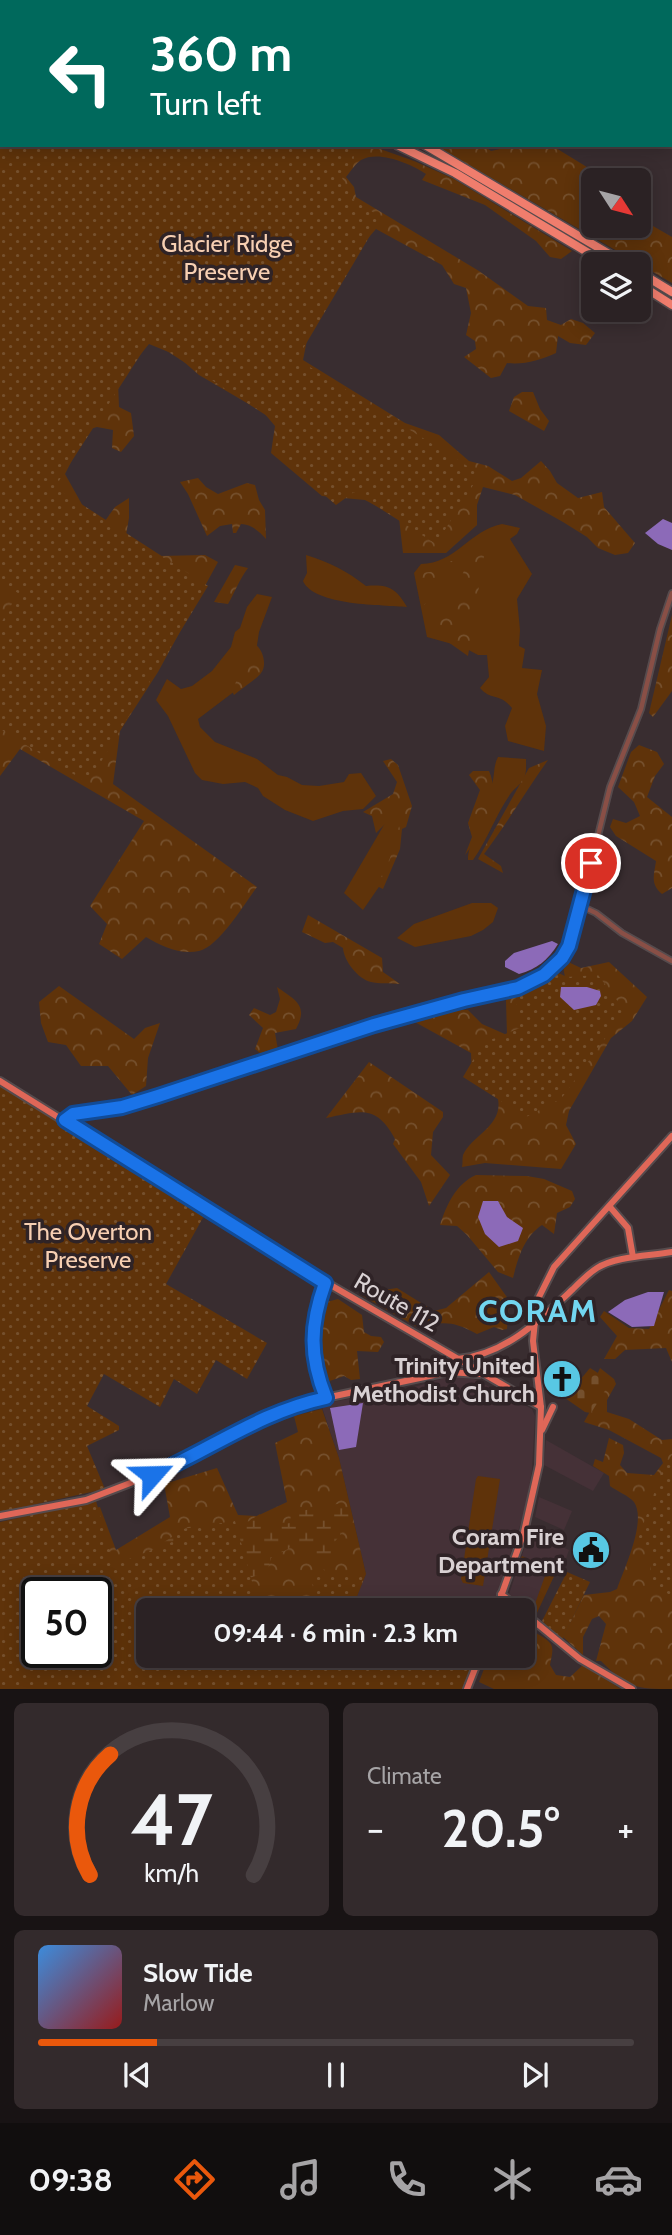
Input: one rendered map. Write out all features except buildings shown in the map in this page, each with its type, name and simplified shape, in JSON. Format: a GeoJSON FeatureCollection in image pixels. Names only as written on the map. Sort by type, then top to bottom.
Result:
{"type":"FeatureCollection","features":[{"type":"Feature","properties":{"kind":"highway"},"geometry":{"type":"LineString","coordinates":[[401,147],[455,173],[587,252]]}},
{"type":"Feature","properties":{"kind":"highway"},"geometry":{"type":"LineString","coordinates":[[428,147],[605,252]]}},
{"type":"Feature","properties":{"kind":"highway"},"geometry":{"type":"LineString","coordinates":[[651,279],[672,292]]}},
{"type":"Feature","properties":{"kind":"highway"},"geometry":{"type":"LineString","coordinates":[[651,292],[672,305]]}},
{"type":"Feature","properties":{"kind":"main road","name":"Route 112"},"geometry":{"type":"LineString","coordinates":[[0,1081],[325,1283],[456,1359],[485,1354],[533,1326],[599,1267],[633,1257],[672,1252]]}},
{"type":"Feature","properties":{"kind":"main road"},"geometry":{"type":"LineString","coordinates":[[500,1598],[531,1510],[536,1483],[541,1431],[533,1326],[537,1301],[554,1267],[610,1208],[672,1136]]}},
{"type":"Feature","properties":{"kind":"main road"},"geometry":{"type":"LineString","coordinates":[[610,1208],[628,1228],[633,1257]]}},
{"type":"Feature","properties":{"kind":"main road"},"geometry":{"type":"LineString","coordinates":[[325,1283],[312,1332],[314,1357],[326,1398]]}},
{"type":"Feature","properties":{"kind":"main road"},"geometry":{"type":"LineString","coordinates":[[479,1373],[476,1362],[485,1354]]}},
{"type":"Feature","properties":{"kind":"main road"},"geometry":{"type":"LineString","coordinates":[[456,1359],[541,1407]]}},
{"type":"Feature","properties":{"kind":"main road"},"geometry":{"type":"LineString","coordinates":[[0,1516],[86,1500],[179,1463],[254,1422],[297,1404],[372,1390],[430,1375],[479,1373]]}},
{"type":"Feature","properties":{"kind":"main road"},"geometry":{"type":"LineString","coordinates":[[541,1431],[553,1407]]}},
{"type":"Feature","properties":{"kind":"main road"},"geometry":{"type":"LineString","coordinates":[[501,1594],[506,1598]]}},
{"type":"Feature","properties":{"kind":"main road"},"geometry":{"type":"LineString","coordinates":[[535,1622],[580,1659],[632,1689]]}},
{"type":"Feature","properties":{"kind":"main road"},"geometry":{"type":"LineString","coordinates":[[467,1689],[475,1668]]}},
{"type":"Feature","properties":{"kind":"street"},"geometry":{"type":"LineString","coordinates":[[65,1120],[73,1114],[122,1107],[158,1096],[374,1025],[518,988],[533,981],[562,958],[569,946],[581,906],[610,787],[641,709],[660,629],[672,593]]}},
{"type":"Feature","properties":{"kind":"street"},"geometry":{"type":"LineString","coordinates":[[581,906],[672,961]]}},
{"type":"Feature","properties":{"kind":"shaded area"},"geometry":{"type":"Polygon","coordinates":[[[663,519],[672,523],[672,550],[658,544],[645,533],[663,519]]]}},
{"type":"Feature","properties":{"kind":"shaded area"},"geometry":{"type":"Polygon","coordinates":[[[552,941],[558,944],[537,967],[519,974],[505,967],[505,961],[514,953],[552,941]]]}},
{"type":"Feature","properties":{"kind":"shaded area"},"geometry":{"type":"Polygon","coordinates":[[[561,987],[587,987],[600,991],[601,996],[596,1005],[574,1010],[560,997],[561,987]]]}},
{"type":"Feature","properties":{"kind":"shaded area"},"geometry":{"type":"Polygon","coordinates":[[[483,1201],[498,1201],[507,1217],[523,1228],[518,1241],[499,1247],[485,1234],[478,1217],[483,1201]]]}},
{"type":"Feature","properties":{"kind":"shaded area"},"geometry":{"type":"Polygon","coordinates":[[[648,1292],[664,1292],[654,1326],[632,1327],[608,1312],[625,1300],[648,1292]]]}},
{"type":"Feature","properties":{"kind":"shaded area"},"geometry":{"type":"Polygon","coordinates":[[[451,1376],[474,1379],[532,1409],[535,1416],[532,1470],[525,1511],[495,1598],[356,1598],[366,1574],[339,1458],[321,1404],[411,1388],[451,1376]]]}},
{"type":"Feature","properties":{"kind":"shaded area"},"geometry":{"type":"Polygon","coordinates":[[[363,1403],[356,1447],[339,1450],[330,1408],[363,1403]]]}},
{"type":"Feature","properties":{"kind":"shaded area"},"geometry":{"type":"Polygon","coordinates":[[[546,1440],[604,1473],[593,1491],[544,1465],[546,1440]]]}},
{"type":"Feature","properties":{"kind":"shaded area"},"geometry":{"type":"Polygon","coordinates":[[[539,1497],[572,1511],[564,1530],[535,1517],[539,1497]]]}},
{"type":"Feature","properties":{"kind":"shaded area"},"geometry":{"type":"Polygon","coordinates":[[[530,1531],[569,1550],[562,1570],[558,1568],[535,1615],[535,1598],[514,1598],[509,1594],[530,1531]]]}},
{"type":"Feature","properties":{"kind":"green space","name":"Glacier Ridge Preserve"},"geometry":{"type":"Polygon","coordinates":[[[0,147],[375,147],[454,179],[572,251],[561,259],[550,257],[536,241],[485,205],[422,180],[426,174],[412,166],[386,157],[368,157],[359,161],[346,177],[354,187],[356,197],[479,271],[528,306],[546,308],[547,320],[561,325],[571,319],[583,323],[595,333],[586,345],[570,343],[558,336],[556,353],[532,361],[507,363],[500,376],[491,378],[464,357],[476,349],[475,341],[466,335],[471,313],[466,288],[454,284],[442,265],[376,229],[363,244],[310,325],[303,360],[405,423],[439,435],[469,461],[488,466],[512,481],[521,478],[541,461],[557,483],[578,498],[602,492],[604,507],[635,543],[628,553],[615,555],[598,548],[587,537],[515,495],[483,487],[477,505],[477,525],[446,553],[403,553],[399,518],[365,500],[322,496],[271,453],[275,426],[264,413],[199,375],[176,355],[149,344],[118,382],[119,407],[131,413],[134,436],[121,452],[112,448],[113,430],[97,427],[87,430],[65,474],[84,508],[105,521],[115,507],[129,498],[126,535],[159,556],[205,555],[218,562],[158,672],[120,731],[113,784],[257,887],[215,942],[199,951],[178,951],[146,937],[122,959],[99,944],[107,924],[90,906],[144,821],[20,749],[0,776],[0,147]]]}},
{"type":"Feature","properties":{"kind":"green space","name":"Glacier Ridge Preserve"},"geometry":{"type":"Polygon","coordinates":[[[0,147],[351,147],[354,158],[342,178],[353,200],[381,217],[297,359],[480,474],[436,544],[354,492],[336,505],[274,452],[281,425],[150,340],[55,487],[208,586],[88,783],[0,729],[0,625],[18,593],[0,581],[0,147]]]}},
{"type":"Feature","properties":{"kind":"green space"},"geometry":{"type":"Polygon","coordinates":[[[438,147],[486,147],[491,151],[510,147],[554,147],[588,168],[581,168],[581,230],[438,147]]]}},
{"type":"Feature","properties":{"kind":"green space"},"geometry":{"type":"Polygon","coordinates":[[[651,225],[672,237],[672,283],[651,271],[651,252],[619,252],[595,238],[651,238],[651,225]]]}},
{"type":"Feature","properties":{"kind":"green space"},"geometry":{"type":"Polygon","coordinates":[[[522,392],[533,392],[549,421],[544,431],[509,411],[514,397],[522,392]]]}},
{"type":"Feature","properties":{"kind":"green space"},"geometry":{"type":"Polygon","coordinates":[[[198,478],[218,494],[247,483],[255,485],[265,510],[266,539],[245,524],[241,524],[236,533],[233,533],[232,524],[220,526],[207,536],[180,482],[198,478]]]}},
{"type":"Feature","properties":{"kind":"green space"},"geometry":{"type":"Polygon","coordinates":[[[502,524],[520,528],[510,539],[532,574],[517,599],[519,646],[525,649],[522,668],[542,670],[537,694],[546,726],[544,751],[508,741],[505,726],[512,708],[480,688],[489,677],[487,655],[478,655],[463,647],[427,637],[414,573],[421,564],[444,559],[481,533],[502,524]]]}},
{"type":"Feature","properties":{"kind":"green space"},"geometry":{"type":"Polygon","coordinates":[[[483,535],[486,543],[468,656],[431,630],[454,596],[476,540],[483,535]]]}},
{"type":"Feature","properties":{"kind":"green space"},"geometry":{"type":"Polygon","coordinates":[[[306,555],[338,568],[366,586],[391,589],[407,607],[350,603],[321,595],[303,581],[307,573],[306,555]]]}},
{"type":"Feature","properties":{"kind":"green space"},"geometry":{"type":"Polygon","coordinates":[[[453,561],[440,588],[424,605],[419,573],[430,572],[453,561]]]}},
{"type":"Feature","properties":{"kind":"green space"},"geometry":{"type":"Polygon","coordinates":[[[235,565],[248,568],[228,604],[214,602],[235,565]]]}},
{"type":"Feature","properties":{"kind":"green space"},"geometry":{"type":"Polygon","coordinates":[[[257,594],[272,597],[259,632],[254,665],[235,691],[198,719],[200,727],[215,742],[257,759],[278,775],[302,785],[319,786],[344,782],[349,774],[361,773],[376,796],[363,809],[343,811],[313,821],[285,810],[263,796],[258,788],[245,782],[223,784],[202,780],[195,773],[168,716],[156,700],[167,679],[181,689],[192,686],[212,671],[231,647],[247,607],[257,594]]]}},
{"type":"Feature","properties":{"kind":"green space"},"geometry":{"type":"Polygon","coordinates":[[[672,615],[672,691],[653,717],[649,713],[672,615]]]}},
{"type":"Feature","properties":{"kind":"green space"},"geometry":{"type":"Polygon","coordinates":[[[253,643],[263,656],[263,669],[234,695],[232,691],[253,643]]]}},
{"type":"Feature","properties":{"kind":"green space"},"geometry":{"type":"Polygon","coordinates":[[[639,745],[657,752],[664,764],[655,776],[647,797],[672,817],[672,888],[662,894],[654,883],[656,861],[616,836],[610,827],[613,819],[626,823],[640,816],[634,802],[618,787],[631,752],[639,745]]]}},
{"type":"Feature","properties":{"kind":"green space"},"geometry":{"type":"Polygon","coordinates":[[[498,757],[526,759],[525,775],[506,801],[473,860],[468,860],[492,784],[498,757]]]}},
{"type":"Feature","properties":{"kind":"green space"},"geometry":{"type":"Polygon","coordinates":[[[391,759],[398,765],[412,806],[406,827],[402,829],[400,849],[383,889],[377,886],[390,858],[404,809],[399,806],[376,833],[372,816],[363,812],[393,794],[397,782],[383,761],[391,759]]]}},
{"type":"Feature","properties":{"kind":"green space"},"geometry":{"type":"Polygon","coordinates":[[[548,760],[484,854],[501,866],[503,873],[478,859],[529,768],[548,760]]]}},
{"type":"Feature","properties":{"kind":"green space"},"geometry":{"type":"Polygon","coordinates":[[[473,771],[489,771],[492,781],[491,803],[477,838],[465,855],[472,837],[468,823],[480,790],[469,775],[473,771]]]}},
{"type":"Feature","properties":{"kind":"green space"},"geometry":{"type":"Polygon","coordinates":[[[398,801],[406,805],[385,878],[363,910],[344,893],[398,801]]]}},
{"type":"Feature","properties":{"kind":"green space"},"geometry":{"type":"Polygon","coordinates":[[[472,903],[491,903],[498,908],[493,922],[471,936],[415,947],[397,938],[414,924],[472,903]]]}},
{"type":"Feature","properties":{"kind":"green space"},"geometry":{"type":"Polygon","coordinates":[[[308,915],[382,958],[383,972],[400,984],[374,983],[361,977],[349,964],[343,948],[302,932],[308,915]]]}},
{"type":"Feature","properties":{"kind":"green space"},"geometry":{"type":"Polygon","coordinates":[[[566,961],[581,968],[609,962],[647,997],[632,1021],[611,1038],[569,1111],[566,1125],[576,1144],[561,1169],[485,1163],[462,1167],[467,1148],[496,1116],[498,1099],[472,1073],[471,1053],[413,1021],[446,1010],[468,1010],[482,1024],[507,1035],[508,995],[565,978],[563,965],[566,961]]]}},
{"type":"Feature","properties":{"kind":"green space"},"geometry":{"type":"Polygon","coordinates":[[[552,970],[567,977],[598,975],[625,1011],[561,1099],[526,1117],[463,1077],[483,1043],[520,1028],[514,988],[534,982],[552,970]]]}},
{"type":"Feature","properties":{"kind":"green space"},"geometry":{"type":"Polygon","coordinates":[[[59,986],[134,1039],[145,1028],[160,1023],[148,1058],[146,1086],[132,1095],[108,1066],[81,1066],[66,1045],[48,1042],[41,1023],[39,1002],[59,986]]]}},
{"type":"Feature","properties":{"kind":"green space"},"geometry":{"type":"Polygon","coordinates":[[[277,987],[298,1004],[300,1021],[296,1029],[275,1033],[278,1050],[265,1057],[255,1049],[263,1028],[249,1015],[254,1008],[270,1015],[276,1012],[280,999],[277,987]]]}},
{"type":"Feature","properties":{"kind":"green space"},"geometry":{"type":"Polygon","coordinates":[[[369,1062],[443,1112],[443,1117],[433,1132],[431,1155],[450,1175],[429,1206],[421,1182],[393,1144],[395,1139],[381,1120],[374,1115],[358,1112],[326,1118],[369,1062]]]}},
{"type":"Feature","properties":{"kind":"green space","name":"The Overton Preserve"},"geometry":{"type":"Polygon","coordinates":[[[0,1086],[205,1214],[166,1284],[267,1343],[247,1379],[216,1360],[197,1394],[174,1379],[160,1407],[104,1374],[87,1406],[119,1426],[119,1430],[87,1446],[105,1489],[0,1512],[0,1086]]]}},
{"type":"Feature","properties":{"kind":"green space"},"geometry":{"type":"Polygon","coordinates":[[[476,1175],[544,1179],[572,1191],[575,1199],[570,1207],[557,1213],[554,1234],[542,1225],[526,1242],[513,1278],[498,1272],[457,1226],[440,1225],[453,1196],[463,1184],[476,1175]]]}},
{"type":"Feature","properties":{"kind":"green space"},"geometry":{"type":"Polygon","coordinates":[[[489,1272],[509,1300],[507,1329],[494,1327],[477,1334],[448,1323],[417,1327],[359,1294],[397,1288],[434,1311],[446,1308],[489,1272]]]}},
{"type":"Feature","properties":{"kind":"green space"},"geometry":{"type":"Polygon","coordinates":[[[669,1290],[672,1291],[672,1362],[666,1348],[625,1350],[615,1359],[604,1359],[617,1336],[600,1317],[604,1311],[629,1328],[649,1329],[669,1290]]]}},
{"type":"Feature","properties":{"kind":"green space"},"geometry":{"type":"Polygon","coordinates":[[[338,1299],[362,1315],[364,1332],[381,1337],[384,1342],[378,1352],[357,1351],[360,1379],[351,1380],[344,1376],[327,1382],[318,1364],[318,1332],[327,1302],[338,1299]]]}},
{"type":"Feature","properties":{"kind":"green space"},"geometry":{"type":"Polygon","coordinates":[[[590,1368],[611,1381],[591,1413],[585,1412],[565,1398],[590,1368]]]}},
{"type":"Feature","properties":{"kind":"green space"},"geometry":{"type":"Polygon","coordinates":[[[600,1368],[614,1379],[616,1384],[607,1400],[607,1412],[629,1419],[662,1440],[672,1439],[672,1689],[633,1685],[618,1677],[601,1661],[596,1661],[606,1624],[599,1616],[592,1619],[583,1637],[583,1655],[563,1637],[584,1595],[617,1589],[636,1533],[638,1521],[634,1502],[610,1486],[609,1476],[593,1466],[595,1459],[603,1462],[609,1438],[623,1445],[624,1453],[620,1465],[627,1473],[654,1475],[663,1463],[661,1458],[609,1430],[584,1422],[602,1390],[596,1377],[600,1368]]]}},
{"type":"Feature","properties":{"kind":"green space"},"geometry":{"type":"Polygon","coordinates":[[[322,1409],[339,1458],[366,1574],[356,1598],[136,1598],[136,1668],[286,1668],[0,1689],[0,1526],[100,1507],[116,1550],[170,1517],[164,1484],[217,1468],[238,1515],[257,1516],[287,1502],[275,1443],[298,1432],[294,1416],[322,1409]]]}},
{"type":"Feature","properties":{"kind":"green space"},"geometry":{"type":"Polygon","coordinates":[[[672,1455],[672,1597],[651,1581],[650,1551],[636,1545],[662,1471],[672,1455]]]}},
{"type":"Feature","properties":{"kind":"green space"},"geometry":{"type":"Polygon","coordinates":[[[478,1476],[500,1479],[483,1586],[463,1583],[461,1579],[478,1476]]]}},
{"type":"Feature","properties":{"kind":"green space"},"geometry":{"type":"Polygon","coordinates":[[[96,1501],[114,1565],[177,1540],[176,1530],[235,1521],[257,1598],[136,1598],[136,1668],[472,1668],[464,1689],[0,1689],[0,1522],[96,1501]]]}},
{"type":"Feature","properties":{"kind":"green space"},"geometry":{"type":"Polygon","coordinates":[[[342,1503],[352,1520],[333,1544],[335,1556],[331,1575],[310,1560],[295,1541],[288,1549],[271,1558],[267,1572],[246,1579],[152,1555],[156,1547],[191,1525],[208,1539],[238,1528],[260,1514],[265,1528],[290,1523],[291,1513],[342,1503]]]}},
{"type":"Feature","properties":{"kind":"green space"},"geometry":{"type":"Polygon","coordinates":[[[522,1556],[556,1572],[536,1615],[535,1604],[545,1576],[518,1566],[522,1556]]]}},
{"type":"Feature","properties":{"kind":"green space"},"geometry":{"type":"Polygon","coordinates":[[[567,1572],[590,1582],[562,1640],[542,1621],[567,1572]]]}},
{"type":"Feature","properties":{"kind":"green space"},"geometry":{"type":"Polygon","coordinates":[[[365,1574],[356,1598],[316,1598],[310,1575],[365,1574]]]}},
{"type":"Feature","properties":{"kind":"green space"},"geometry":{"type":"Polygon","coordinates":[[[535,1635],[547,1640],[552,1646],[550,1665],[556,1675],[570,1677],[583,1665],[621,1689],[494,1689],[479,1682],[484,1668],[535,1668],[535,1635]]]}},
{"type":"Feature","properties":{"kind":"place","name":"Trinity United Methodist Church"},"geometry":{"type":"Point","coordinates":[562,1379]}},
{"type":"Feature","properties":{"kind":"place","name":"Coram Fire Department"},"geometry":{"type":"Point","coordinates":[591,1550]}},
{"type":"Feature","properties":{"kind":"district","name":"CORAM"},"geometry":{"type":"Point","coordinates":[538,1310]}},
{"type":"Feature","properties":{"kind":"route"},"geometry":{"type":"LineString","coordinates":[[152,1475],[254,1422],[297,1404],[326,1398],[314,1357],[312,1332],[325,1283],[65,1120],[73,1114],[122,1107],[374,1025],[518,988],[533,981],[544,975],[562,958],[569,946],[591,863]]}}]}
